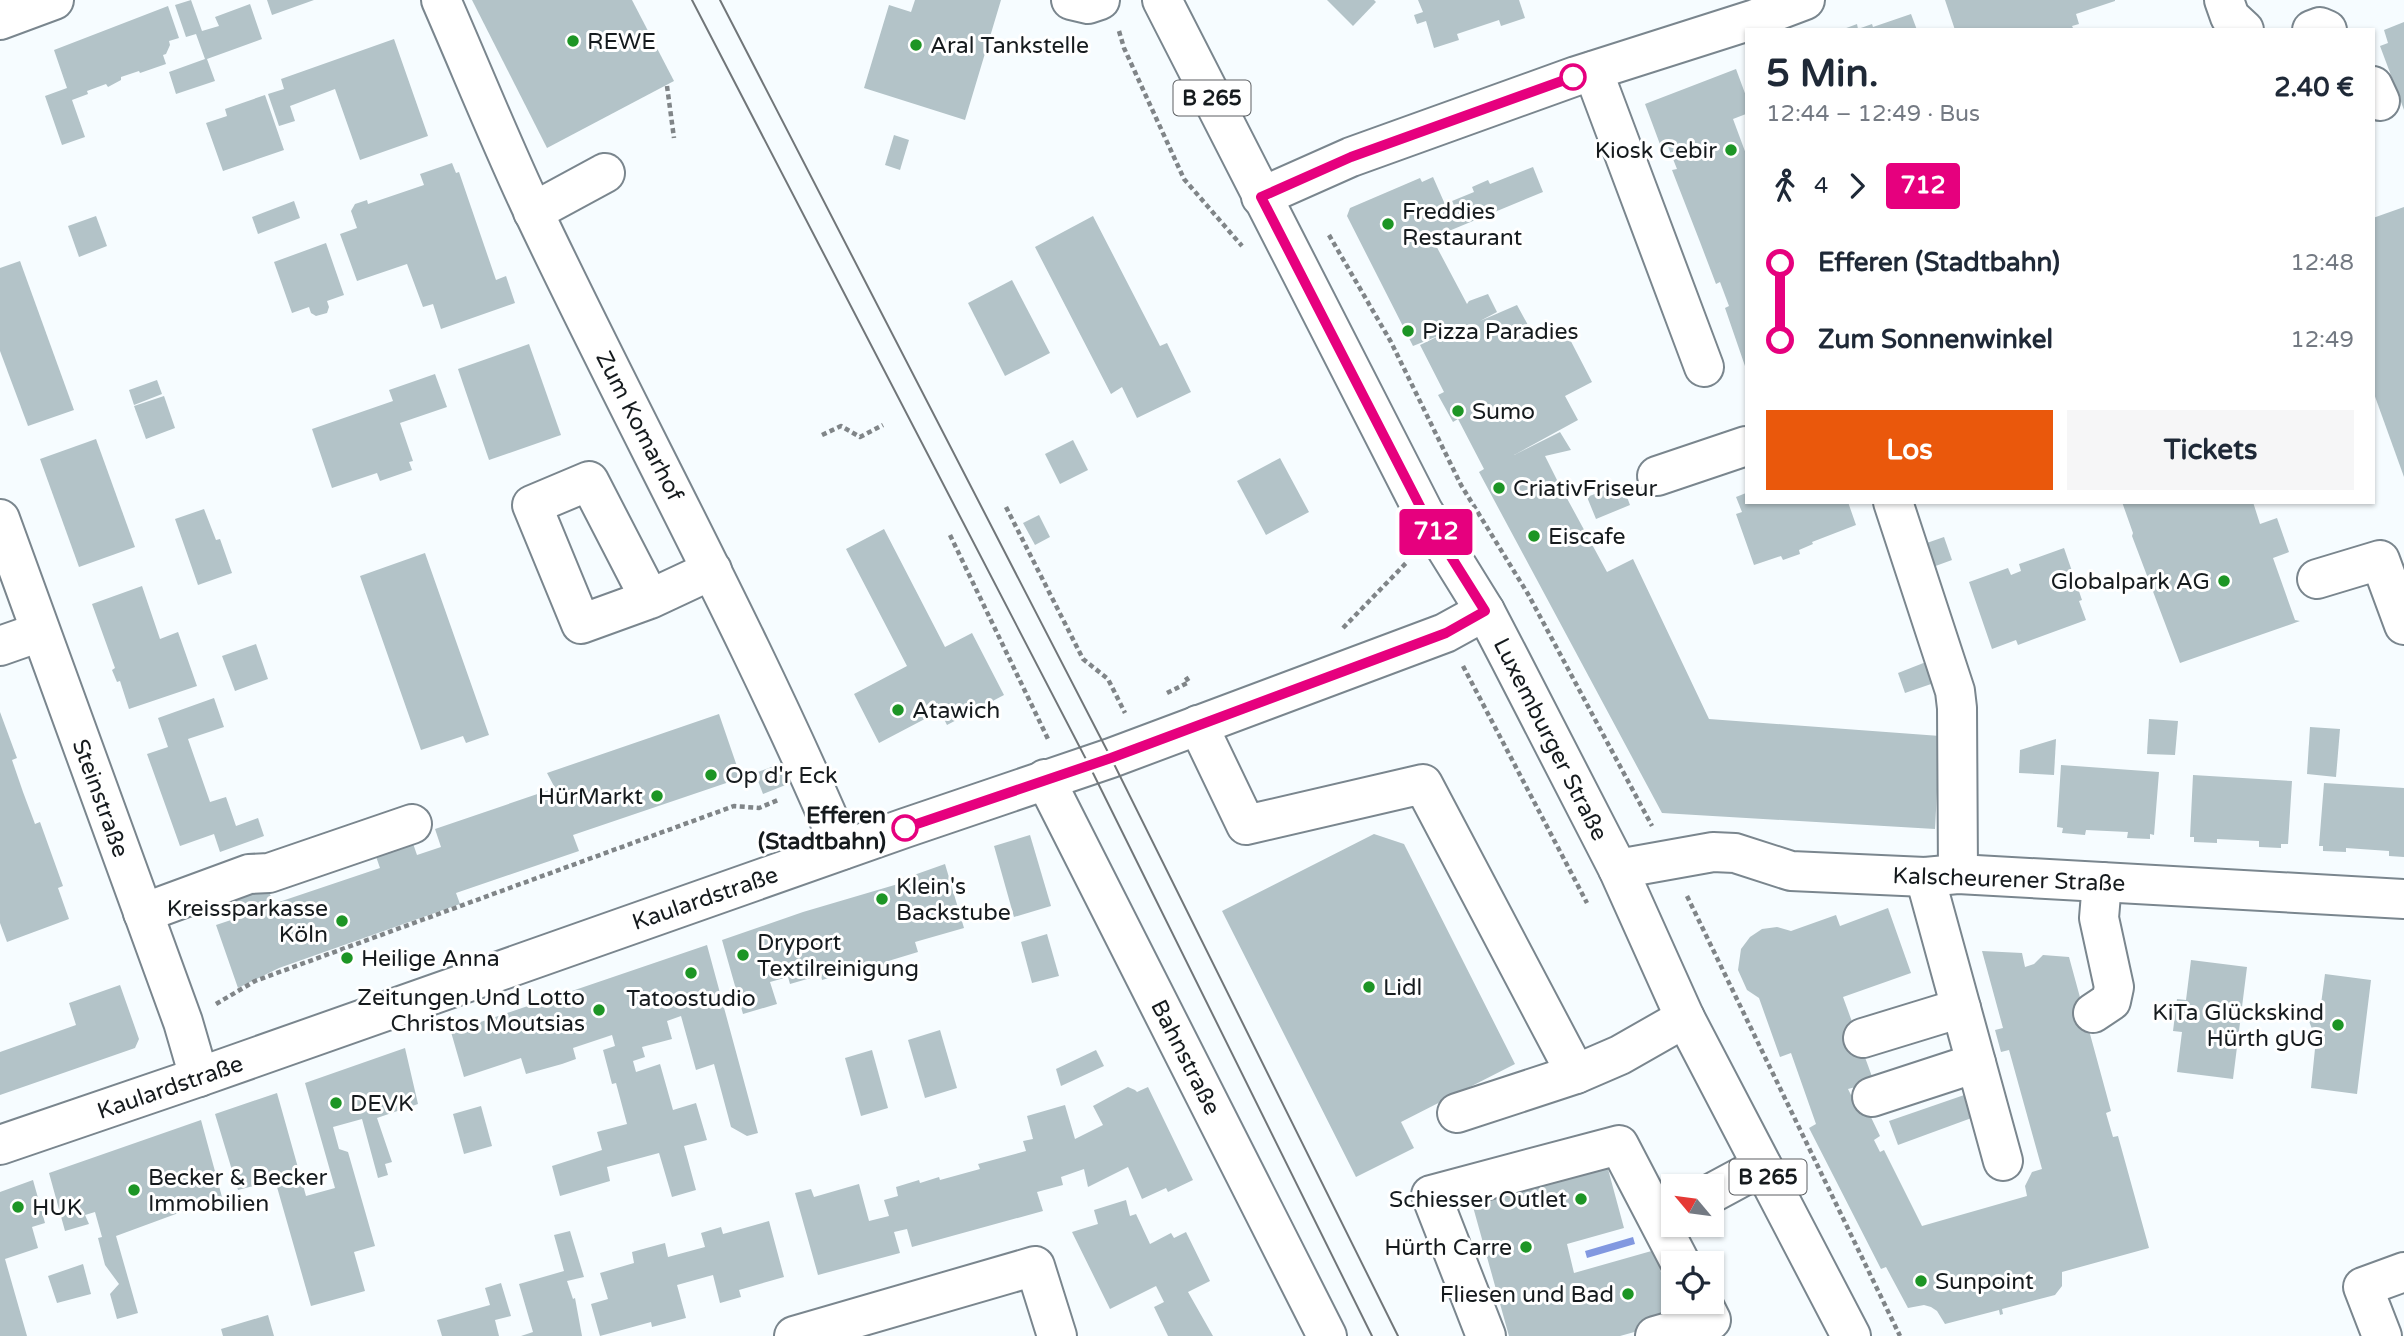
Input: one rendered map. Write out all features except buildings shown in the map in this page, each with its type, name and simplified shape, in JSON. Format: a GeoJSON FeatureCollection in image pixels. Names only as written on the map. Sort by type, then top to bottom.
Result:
{"type":"FeatureCollection","features":[{"type":"Feature","properties":{"kind":"street"},"geometry":{"type":"LineString","coordinates":[[0,20],[54,0]]}},
{"type":"Feature","properties":{"kind":"street","name":"Zum Komarhof"},"geometry":{"type":"LineString","coordinates":[[440,0],[533,212],[712,570],[842,850]]}},
{"type":"Feature","properties":{"kind":"street"},"geometry":{"type":"LineString","coordinates":[[1071,0],[1088,5],[1100,0]]}},
{"type":"Feature","properties":{"kind":"street","name":"Luxemburger Straße"},"geometry":{"type":"LineString","coordinates":[[1162,0],[1423,512],[1485,611],[1618,869],[1685,1018],[1851,1336]]}},
{"type":"Feature","properties":{"kind":"street"},"geometry":{"type":"LineString","coordinates":[[1261,197],[1351,157],[1593,71],[1755,19],[1805,0]]}},
{"type":"Feature","properties":{"kind":"street"},"geometry":{"type":"LineString","coordinates":[[2224,0],[2230,17],[2242,28]]}},
{"type":"Feature","properties":{"kind":"street"},"geometry":{"type":"LineString","coordinates":[[1593,71],[1704,367]]}},
{"type":"Feature","properties":{"kind":"street"},"geometry":{"type":"LineString","coordinates":[[533,212],[605,173]]}},
{"type":"Feature","properties":{"kind":"street"},"geometry":{"type":"LineString","coordinates":[[1657,476],[1745,446]]}},
{"type":"Feature","properties":{"kind":"street"},"geometry":{"type":"LineString","coordinates":[[1894,504],[1955,691],[1957,708],[1930,876],[1946,1001],[1976,1063],[2003,1161]]}},
{"type":"Feature","properties":{"kind":"street","name":"Steinstraße"},"geometry":{"type":"LineString","coordinates":[[0,519],[183,1023],[199,1077]]}},
{"type":"Feature","properties":{"kind":"street"},"geometry":{"type":"LineString","coordinates":[[2317,579],[2380,560],[2404,625]]}},
{"type":"Feature","properties":{"kind":"street"},"geometry":{"type":"LineString","coordinates":[[650,599],[712,570]]}},
{"type":"Feature","properties":{"kind":"street","name":"Kaulardstraße"},"geometry":{"type":"LineString","coordinates":[[0,1145],[1111,758],[1446,633],[1485,611]]}},
{"type":"Feature","properties":{"kind":"street"},"geometry":{"type":"LineString","coordinates":[[0,646],[40,632]]}},
{"type":"Feature","properties":{"kind":"street"},"geometry":{"type":"LineString","coordinates":[[1198,725],[1246,825],[1423,784],[1576,1074]]}},
{"type":"Feature","properties":{"kind":"street","name":"Bahnstraße"},"geometry":{"type":"LineString","coordinates":[[1045,779],[1327,1336]]}},
{"type":"Feature","properties":{"kind":"street"},"geometry":{"type":"LineString","coordinates":[[143,913],[249,874],[268,873],[412,824]]}},
{"type":"Feature","properties":{"kind":"street","name":"Kalscheurener Straße"},"geometry":{"type":"LineString","coordinates":[[1618,869],[1713,852],[1735,853],[1791,871],[2102,882],[2404,899]]}},
{"type":"Feature","properties":{"kind":"street"},"geometry":{"type":"LineString","coordinates":[[2093,1013],[2111,1001],[2114,987],[2099,918],[2102,882]]}},
{"type":"Feature","properties":{"kind":"street"},"geometry":{"type":"LineString","coordinates":[[1863,1038],[1946,1001]]}},
{"type":"Feature","properties":{"kind":"street"},"geometry":{"type":"LineString","coordinates":[[1457,1113],[1576,1074],[1620,1055],[1685,1018]]}},
{"type":"Feature","properties":{"kind":"street"},"geometry":{"type":"LineString","coordinates":[[1872,1097],[1976,1063]]}},
{"type":"Feature","properties":{"kind":"street"},"geometry":{"type":"LineString","coordinates":[[1486,1336],[1431,1195],[1619,1145],[1661,1210]]}},
{"type":"Feature","properties":{"kind":"street"},"geometry":{"type":"LineString","coordinates":[[1724,1187],[1762,1166]]}},
{"type":"Feature","properties":{"kind":"street"},"geometry":{"type":"LineString","coordinates":[[794,1336],[1035,1266],[1057,1336]]}},
{"type":"Feature","properties":{"kind":"street"},"geometry":{"type":"LineString","coordinates":[[2382,1336],[2363,1287],[2404,1272]]}},
{"type":"Feature","properties":{"kind":"street"},"geometry":{"type":"LineString","coordinates":[[1655,1336],[1712,1320],[1709,1314]]}},
{"type":"Feature","properties":{"kind":"path"},"geometry":{"type":"LineString","coordinates":[[667,86],[674,138]]}},
{"type":"Feature","properties":{"kind":"path"},"geometry":{"type":"LineString","coordinates":[[1297,181],[1391,342],[1461,485],[1528,594],[1670,860],[1900,1336]]}},
{"type":"Feature","properties":{"kind":"path"},"geometry":{"type":"LineString","coordinates":[[822,435],[841,426],[860,437],[883,425]]}},
{"type":"Feature","properties":{"kind":"path"},"geometry":{"type":"LineString","coordinates":[[1006,507],[1083,659],[1108,679],[1125,713]]}},
{"type":"Feature","properties":{"kind":"path"},"geometry":{"type":"LineString","coordinates":[[950,535],[1048,740]]}},
{"type":"Feature","properties":{"kind":"path"},"geometry":{"type":"LineString","coordinates":[[1339,634],[1408,561]]}},
{"type":"Feature","properties":{"kind":"path"},"geometry":{"type":"LineString","coordinates":[[183,1023],[255,981],[734,806],[759,808],[814,785]]}},
{"type":"Feature","properties":{"kind":"water"},"geometry":{"type":"Polygon","coordinates":[[[1633,1237],[1635,1244],[1587,1258],[1585,1251],[1633,1237]]]}},
{"type":"Feature","properties":{"kind":"tram line"},"geometry":{"type":"LineString","coordinates":[[692,0],[1089,765],[1372,1336]]}},
{"type":"Feature","properties":{"kind":"tram line"},"geometry":{"type":"LineString","coordinates":[[720,0],[1111,758],[1398,1336]]}},
{"type":"Feature","properties":{"kind":"bus line","name":"712"},"geometry":{"type":"LineString","coordinates":[[905,828],[1111,758],[1446,633],[1485,611],[1423,512],[1261,197],[1351,157],[1573,77]]}},
{"type":"Feature","properties":{"kind":"place","name":"REWE"},"geometry":{"type":"Point","coordinates":[573,41]}},
{"type":"Feature","properties":{"kind":"place","name":"Aral Tankstelle"},"geometry":{"type":"Point","coordinates":[916,45]}},
{"type":"Feature","properties":{"kind":"place","name":"Kiosk Cebir"},"geometry":{"type":"Point","coordinates":[1731,150]}},
{"type":"Feature","properties":{"kind":"place","name":"Freddies Restaurant"},"geometry":{"type":"Point","coordinates":[1388,224]}},
{"type":"Feature","properties":{"kind":"place","name":"Pizza Paradies"},"geometry":{"type":"Point","coordinates":[1408,331]}},
{"type":"Feature","properties":{"kind":"place","name":"Sumo"},"geometry":{"type":"Point","coordinates":[1458,411]}},
{"type":"Feature","properties":{"kind":"place","name":"CriativFriseur"},"geometry":{"type":"Point","coordinates":[1499,488]}},
{"type":"Feature","properties":{"kind":"place","name":"Eiscafe"},"geometry":{"type":"Point","coordinates":[1534,536]}},
{"type":"Feature","properties":{"kind":"place","name":"Globalpark AG"},"geometry":{"type":"Point","coordinates":[2224,581]}},
{"type":"Feature","properties":{"kind":"place","name":"Atawich"},"geometry":{"type":"Point","coordinates":[898,710]}},
{"type":"Feature","properties":{"kind":"place","name":"Op d'r Eck"},"geometry":{"type":"Point","coordinates":[711,775]}},
{"type":"Feature","properties":{"kind":"place","name":"HürMarkt"},"geometry":{"type":"Point","coordinates":[657,796]}},
{"type":"Feature","properties":{"kind":"place","name":"Efferen (Stadtbahn)"},"geometry":{"type":"Point","coordinates":[905,828]}},
{"type":"Feature","properties":{"kind":"place","name":"Klein's Backstube"},"geometry":{"type":"Point","coordinates":[882,899]}},
{"type":"Feature","properties":{"kind":"place","name":"Kreissparkasse Köln"},"geometry":{"type":"Point","coordinates":[342,921]}},
{"type":"Feature","properties":{"kind":"place","name":"Dryport Textilreinigung"},"geometry":{"type":"Point","coordinates":[743,955]}},
{"type":"Feature","properties":{"kind":"place","name":"Heilige Anna"},"geometry":{"type":"Point","coordinates":[347,958]}},
{"type":"Feature","properties":{"kind":"place","name":"Tatoostudio"},"geometry":{"type":"Point","coordinates":[691,973]}},
{"type":"Feature","properties":{"kind":"place","name":"Lidl"},"geometry":{"type":"Point","coordinates":[1369,987]}},
{"type":"Feature","properties":{"kind":"place","name":"Zeitungen Und Lotto Christos Moutsias"},"geometry":{"type":"Point","coordinates":[599,1010]}},
{"type":"Feature","properties":{"kind":"place","name":"KiTa Glückskind Hürth gUG"},"geometry":{"type":"Point","coordinates":[2338,1025]}},
{"type":"Feature","properties":{"kind":"place","name":"DEVK"},"geometry":{"type":"Point","coordinates":[336,1103]}},
{"type":"Feature","properties":{"kind":"place","name":"Becker & Becker Immobilien"},"geometry":{"type":"Point","coordinates":[134,1190]}},
{"type":"Feature","properties":{"kind":"place","name":"Schiesser Outlet"},"geometry":{"type":"Point","coordinates":[1581,1199]}},
{"type":"Feature","properties":{"kind":"place","name":"HUK"},"geometry":{"type":"Point","coordinates":[18,1207]}},
{"type":"Feature","properties":{"kind":"place","name":"Hürth Carre"},"geometry":{"type":"Point","coordinates":[1526,1247]}},
{"type":"Feature","properties":{"kind":"place","name":"Sunpoint"},"geometry":{"type":"Point","coordinates":[1921,1281]}},
{"type":"Feature","properties":{"kind":"place","name":"Fliesen und Bad"},"geometry":{"type":"Point","coordinates":[1628,1294]}}]}
